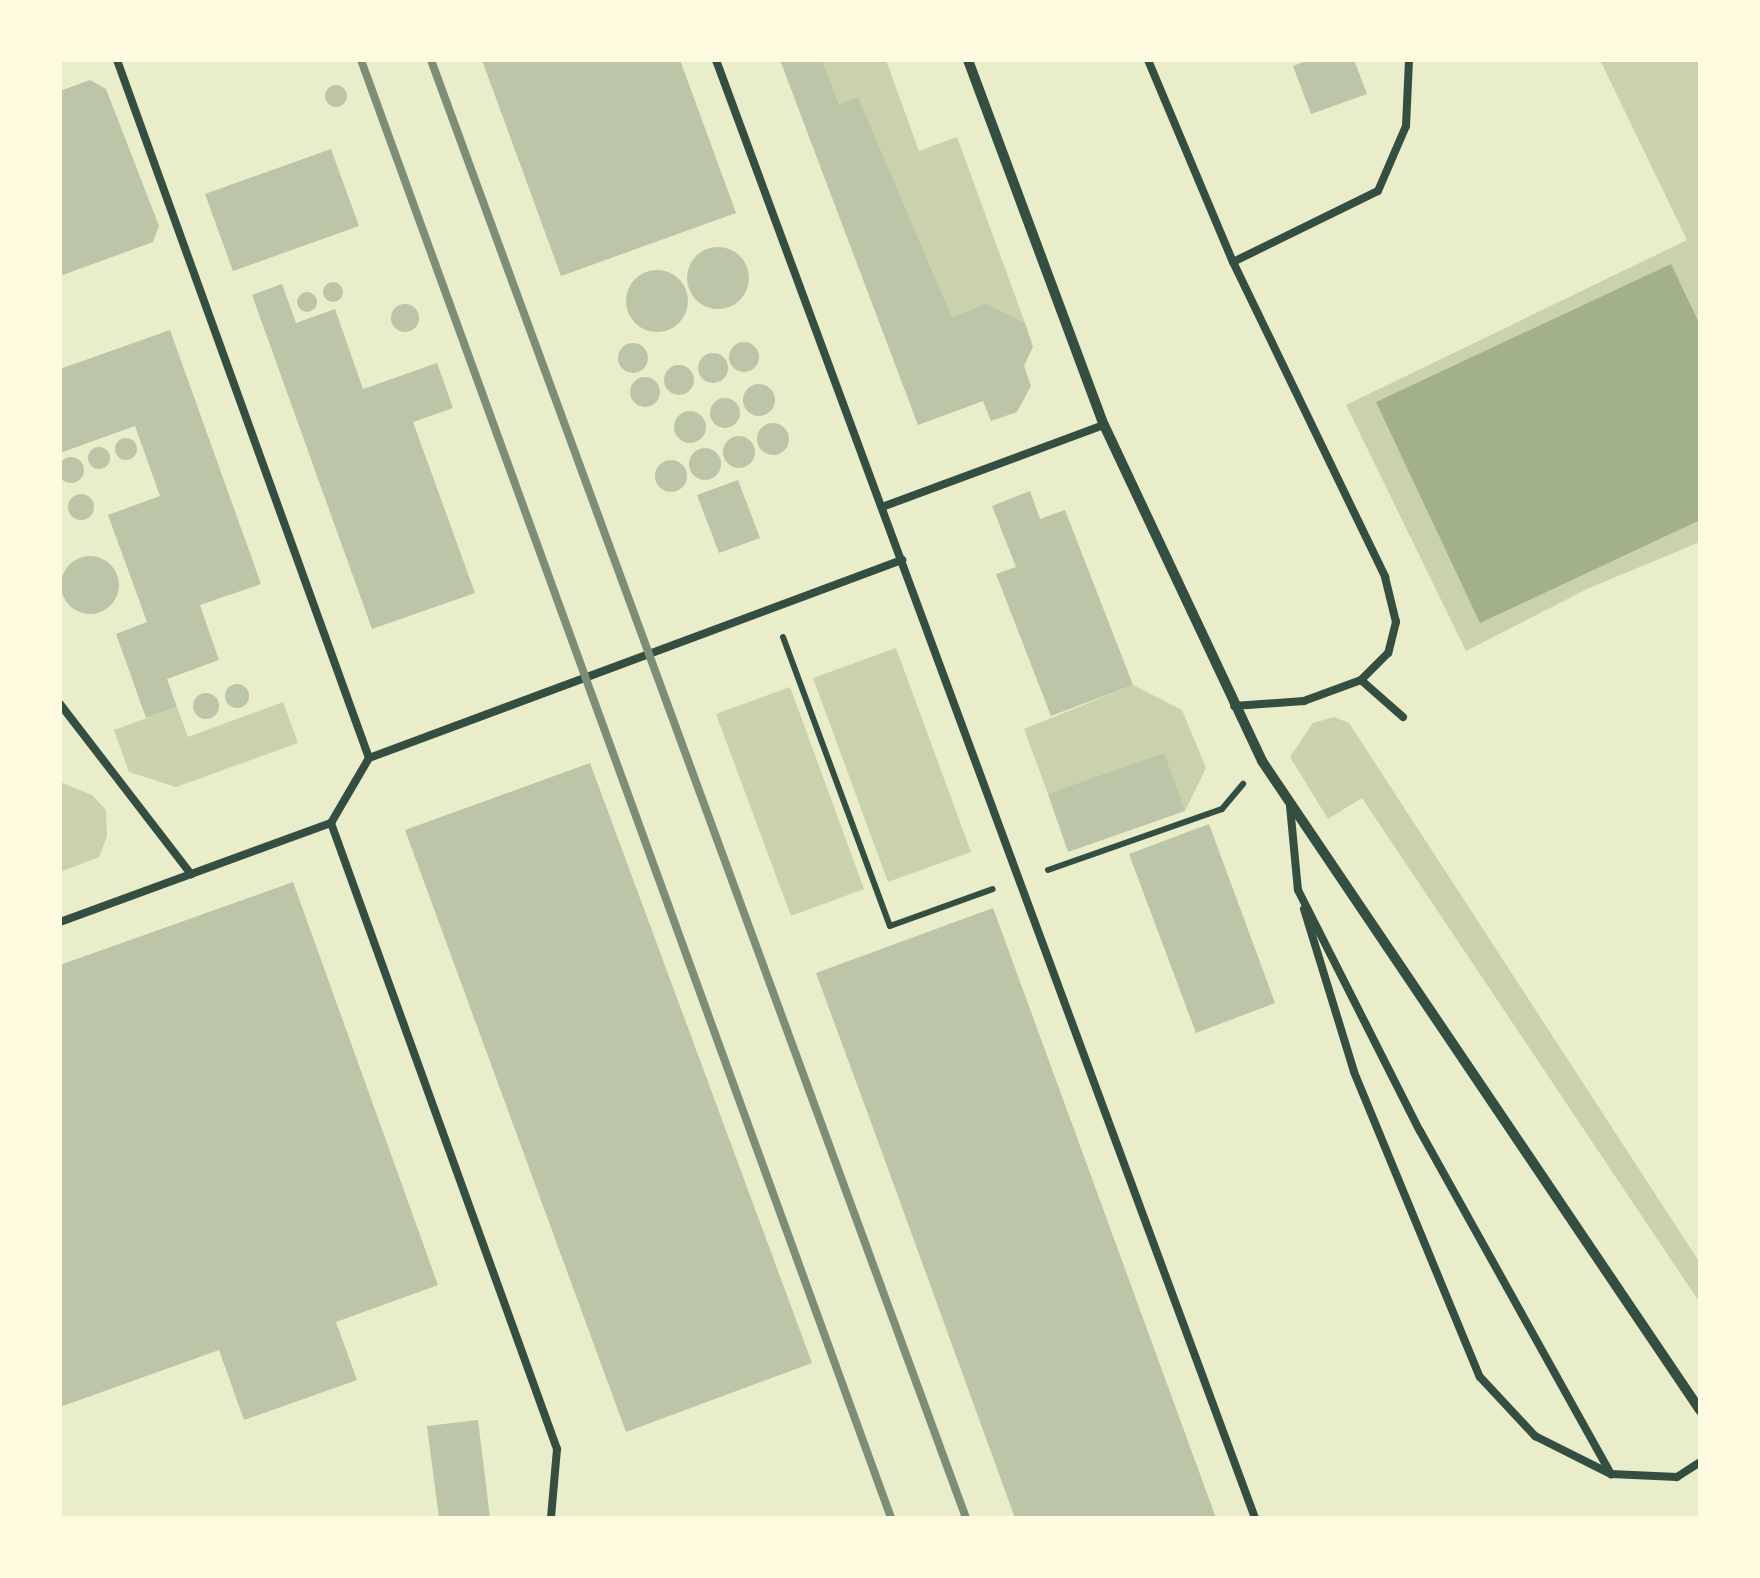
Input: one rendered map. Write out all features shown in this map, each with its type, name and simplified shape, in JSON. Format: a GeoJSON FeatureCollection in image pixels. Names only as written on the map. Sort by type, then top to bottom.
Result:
{"type":"FeatureCollection","features":[{"type":"Feature","properties":{"kind":"street"},"geometry":{"type":"LineString","coordinates":[[968,60],[1104,425],[1234,706],[1289,801],[1700,1410]]}},
{"type":"Feature","properties":{"kind":"lane"},"geometry":{"type":"LineString","coordinates":[[118,60],[369,758]]}},
{"type":"Feature","properties":{"kind":"lane"},"geometry":{"type":"LineString","coordinates":[[716,60],[1255,1518]]}},
{"type":"Feature","properties":{"kind":"lane"},"geometry":{"type":"LineString","coordinates":[[1148,60],[1233,262],[1384,577],[1396,622],[1388,653],[1361,680],[1304,701],[1234,706]]}},
{"type":"Feature","properties":{"kind":"lane"},"geometry":{"type":"LineString","coordinates":[[1233,262],[1378,191],[1406,126],[1409,60]]}},
{"type":"Feature","properties":{"kind":"lane"},"geometry":{"type":"LineString","coordinates":[[882,506],[1104,425]]}},
{"type":"Feature","properties":{"kind":"lane"},"geometry":{"type":"LineString","coordinates":[[60,922],[331,823],[369,758],[902,560]]}},
{"type":"Feature","properties":{"kind":"lane"},"geometry":{"type":"LineString","coordinates":[[1361,680],[1403,717]]}},
{"type":"Feature","properties":{"kind":"lane"},"geometry":{"type":"LineString","coordinates":[[60,704],[192,874]]}},
{"type":"Feature","properties":{"kind":"lane"},"geometry":{"type":"LineString","coordinates":[[1289,801],[1298,890],[1354,1072],[1480,1378],[1535,1436],[1612,1474],[1677,1477],[1700,1462]]}},
{"type":"Feature","properties":{"kind":"lane"},"geometry":{"type":"LineString","coordinates":[[331,823],[557,1449],[551,1518]]}},
{"type":"Feature","properties":{"kind":"lane"},"geometry":{"type":"LineString","coordinates":[[1298,890],[1420,1132],[1612,1474]]}},
{"type":"Feature","properties":{"kind":"shaded area"},"geometry":{"type":"Polygon","coordinates":[[[822,60],[886,60],[919,151],[957,137],[1025,323],[986,305],[952,317],[858,98],[839,104],[822,60]]]}},
{"type":"Feature","properties":{"kind":"shaded area"},"geometry":{"type":"Polygon","coordinates":[[[1600,60],[1700,60],[1700,542],[1589,588],[1466,651],[1346,405],[1687,240],[1600,60]]]}},
{"type":"Feature","properties":{"kind":"shaded area"},"geometry":{"type":"Polygon","coordinates":[[[1671,264],[1700,325],[1700,520],[1480,623],[1376,402],[1671,264]]]}},
{"type":"Feature","properties":{"kind":"shaded area"},"geometry":{"type":"Polygon","coordinates":[[[896,648],[971,852],[888,882],[813,678],[896,648]]]}},
{"type":"Feature","properties":{"kind":"shaded area"},"geometry":{"type":"Polygon","coordinates":[[[1133,685],[1182,710],[1206,768],[1185,811],[1048,794],[1024,729],[1133,685]]]}},
{"type":"Feature","properties":{"kind":"shaded area"},"geometry":{"type":"Polygon","coordinates":[[[790,687],[864,889],[791,916],[716,714],[790,687]]]}},
{"type":"Feature","properties":{"kind":"shaded area"},"geometry":{"type":"Polygon","coordinates":[[[283,702],[298,743],[176,787],[129,772],[114,730],[177,707],[188,737],[283,702]]]}},
{"type":"Feature","properties":{"kind":"shaded area"},"geometry":{"type":"Polygon","coordinates":[[[1334,717],[1349,723],[1700,1263],[1700,1303],[1362,798],[1328,819],[1290,757],[1313,723],[1334,717]]]}},
{"type":"Feature","properties":{"kind":"shaded area"},"geometry":{"type":"Polygon","coordinates":[[[60,782],[92,795],[106,810],[107,836],[99,857],[60,872],[60,782]]]}},
{"type":"Feature","properties":{"kind":"building"},"geometry":{"type":"Polygon","coordinates":[[[482,60],[680,60],[736,213],[561,276],[482,60]]]}},
{"type":"Feature","properties":{"kind":"building"},"geometry":{"type":"Polygon","coordinates":[[[780,60],[822,60],[839,104],[858,97],[952,317],[986,304],[1025,323],[1033,347],[1024,366],[1031,386],[1017,412],[991,421],[983,401],[918,425],[780,60]]]}},
{"type":"Feature","properties":{"kind":"building"},"geometry":{"type":"Polygon","coordinates":[[[1309,60],[1354,60],[1367,94],[1311,114],[1293,66],[1309,60]]]}},
{"type":"Feature","properties":{"kind":"building"},"geometry":{"type":"Polygon","coordinates":[[[90,80],[106,89],[159,226],[153,242],[60,276],[60,91],[90,80]]]}},
{"type":"Feature","properties":{"kind":"building"},"geometry":{"type":"Polygon","coordinates":[[[336,85],[347,96],[336,107],[325,96],[336,85]]]}},
{"type":"Feature","properties":{"kind":"building"},"geometry":{"type":"Polygon","coordinates":[[[331,149],[359,226],[233,271],[205,194],[331,149]]]}},
{"type":"Feature","properties":{"kind":"building"},"geometry":{"type":"Polygon","coordinates":[[[718,247],[740,256],[749,278],[740,300],[718,309],[696,300],[687,278],[696,256],[718,247]]]}},
{"type":"Feature","properties":{"kind":"building"},"geometry":{"type":"Polygon","coordinates":[[[657,270],[679,279],[688,301],[679,323],[657,332],[635,323],[626,301],[635,279],[657,270]]]}},
{"type":"Feature","properties":{"kind":"building"},"geometry":{"type":"Polygon","coordinates":[[[333,282],[343,292],[333,302],[323,292],[333,282]]]}},
{"type":"Feature","properties":{"kind":"building"},"geometry":{"type":"Polygon","coordinates":[[[282,284],[296,323],[335,309],[363,389],[437,363],[453,408],[413,422],[475,593],[372,629],[252,295],[282,284]]]}},
{"type":"Feature","properties":{"kind":"building"},"geometry":{"type":"Polygon","coordinates":[[[307,292],[317,302],[307,312],[297,302],[307,292]]]}},
{"type":"Feature","properties":{"kind":"building"},"geometry":{"type":"Polygon","coordinates":[[[405,304],[415,308],[419,318],[415,328],[405,332],[395,328],[391,318],[395,308],[405,304]]]}},
{"type":"Feature","properties":{"kind":"building"},"geometry":{"type":"Polygon","coordinates":[[[170,330],[261,584],[200,605],[219,660],[167,679],[177,707],[146,718],[116,634],[147,622],[108,515],[160,496],[135,426],[60,453],[60,369],[170,330]]]}},
{"type":"Feature","properties":{"kind":"building"},"geometry":{"type":"Polygon","coordinates":[[[744,342],[755,346],[759,357],[755,368],[744,372],[733,368],[729,357],[733,346],[744,342]]]}},
{"type":"Feature","properties":{"kind":"building"},"geometry":{"type":"Polygon","coordinates":[[[633,343],[644,347],[648,358],[644,369],[633,373],[622,369],[618,358],[622,347],[633,343]]]}},
{"type":"Feature","properties":{"kind":"building"},"geometry":{"type":"Polygon","coordinates":[[[713,353],[724,357],[728,368],[724,379],[713,383],[702,379],[698,368],[702,357],[713,353]]]}},
{"type":"Feature","properties":{"kind":"building"},"geometry":{"type":"Polygon","coordinates":[[[679,365],[690,369],[694,380],[690,391],[679,395],[668,391],[664,380],[668,369],[679,365]]]}},
{"type":"Feature","properties":{"kind":"building"},"geometry":{"type":"Polygon","coordinates":[[[645,377],[656,381],[660,392],[656,403],[645,407],[634,403],[630,392],[634,381],[645,377]]]}},
{"type":"Feature","properties":{"kind":"building"},"geometry":{"type":"Polygon","coordinates":[[[759,384],[770,389],[775,400],[770,411],[759,416],[748,411],[743,400],[748,389],[759,384]]]}},
{"type":"Feature","properties":{"kind":"building"},"geometry":{"type":"Polygon","coordinates":[[[725,398],[736,402],[740,413],[736,424],[725,428],[714,424],[710,413],[714,402],[725,398]]]}},
{"type":"Feature","properties":{"kind":"building"},"geometry":{"type":"Polygon","coordinates":[[[690,411],[701,416],[706,427],[701,438],[690,443],[679,438],[674,427],[679,416],[690,411]]]}},
{"type":"Feature","properties":{"kind":"building"},"geometry":{"type":"Polygon","coordinates":[[[773,423],[784,428],[789,439],[784,450],[773,455],[762,450],[757,439],[762,428],[773,423]]]}},
{"type":"Feature","properties":{"kind":"building"},"geometry":{"type":"Polygon","coordinates":[[[739,436],[750,441],[755,452],[750,463],[739,468],[728,463],[723,452],[728,441],[739,436]]]}},
{"type":"Feature","properties":{"kind":"building"},"geometry":{"type":"Polygon","coordinates":[[[126,438],[134,441],[134,457],[126,460],[118,457],[115,449],[118,441],[126,438]]]}},
{"type":"Feature","properties":{"kind":"building"},"geometry":{"type":"Polygon","coordinates":[[[99,447],[107,450],[107,466],[99,469],[91,466],[88,458],[91,450],[99,447]]]}},
{"type":"Feature","properties":{"kind":"building"},"geometry":{"type":"Polygon","coordinates":[[[705,448],[716,453],[721,464],[716,475],[705,480],[694,475],[689,464],[694,453],[705,448]]]}},
{"type":"Feature","properties":{"kind":"building"},"geometry":{"type":"Polygon","coordinates":[[[71,457],[80,461],[84,470],[80,479],[71,483],[62,479],[58,470],[62,461],[71,457]]]}},
{"type":"Feature","properties":{"kind":"building"},"geometry":{"type":"Polygon","coordinates":[[[671,460],[682,465],[687,476],[682,487],[671,492],[660,487],[655,476],[660,465],[671,460]]]}},
{"type":"Feature","properties":{"kind":"building"},"geometry":{"type":"Polygon","coordinates":[[[738,480],[760,538],[719,553],[697,495],[738,480]]]}},
{"type":"Feature","properties":{"kind":"building"},"geometry":{"type":"Polygon","coordinates":[[[1030,491],[1040,519],[1065,510],[1133,685],[1051,716],[996,574],[1016,567],[992,506],[1030,491]]]}},
{"type":"Feature","properties":{"kind":"building"},"geometry":{"type":"Polygon","coordinates":[[[81,494],[90,498],[94,507],[90,516],[81,520],[72,516],[68,507],[72,498],[81,494]]]}},
{"type":"Feature","properties":{"kind":"building"},"geometry":{"type":"Polygon","coordinates":[[[90,556],[111,564],[119,585],[111,606],[90,614],[69,606],[61,585],[69,564],[90,556]]]}},
{"type":"Feature","properties":{"kind":"building"},"geometry":{"type":"Polygon","coordinates":[[[237,684],[246,687],[246,705],[237,708],[228,705],[225,696],[228,687],[237,684]]]}},
{"type":"Feature","properties":{"kind":"building"},"geometry":{"type":"Polygon","coordinates":[[[206,693],[215,697],[219,706],[215,715],[206,719],[197,715],[193,706],[197,697],[206,693]]]}},
{"type":"Feature","properties":{"kind":"building"},"geometry":{"type":"Polygon","coordinates":[[[1164,753],[1185,811],[1068,852],[1048,794],[1164,753]]]}},
{"type":"Feature","properties":{"kind":"building"},"geometry":{"type":"Polygon","coordinates":[[[590,763],[812,1363],[626,1432],[405,830],[590,763]]]}},
{"type":"Feature","properties":{"kind":"building"},"geometry":{"type":"Polygon","coordinates":[[[1209,824],[1275,1003],[1196,1033],[1129,854],[1209,824]]]}},
{"type":"Feature","properties":{"kind":"building"},"geometry":{"type":"Polygon","coordinates":[[[293,882],[438,1285],[336,1322],[357,1380],[244,1420],[219,1350],[60,1407],[60,965],[293,882]]]}},
{"type":"Feature","properties":{"kind":"building"},"geometry":{"type":"Polygon","coordinates":[[[993,908],[1216,1518],[1015,1518],[816,973],[993,908]]]}},
{"type":"Feature","properties":{"kind":"building"},"geometry":{"type":"Polygon","coordinates":[[[478,1420],[490,1518],[439,1518],[427,1426],[478,1420]]]}},
{"type":"Feature","properties":{"kind":"railway"},"geometry":{"type":"LineString","coordinates":[[361,60],[891,1518]]}},
{"type":"Feature","properties":{"kind":"railway"},"geometry":{"type":"LineString","coordinates":[[431,60],[966,1518]]}}]}
